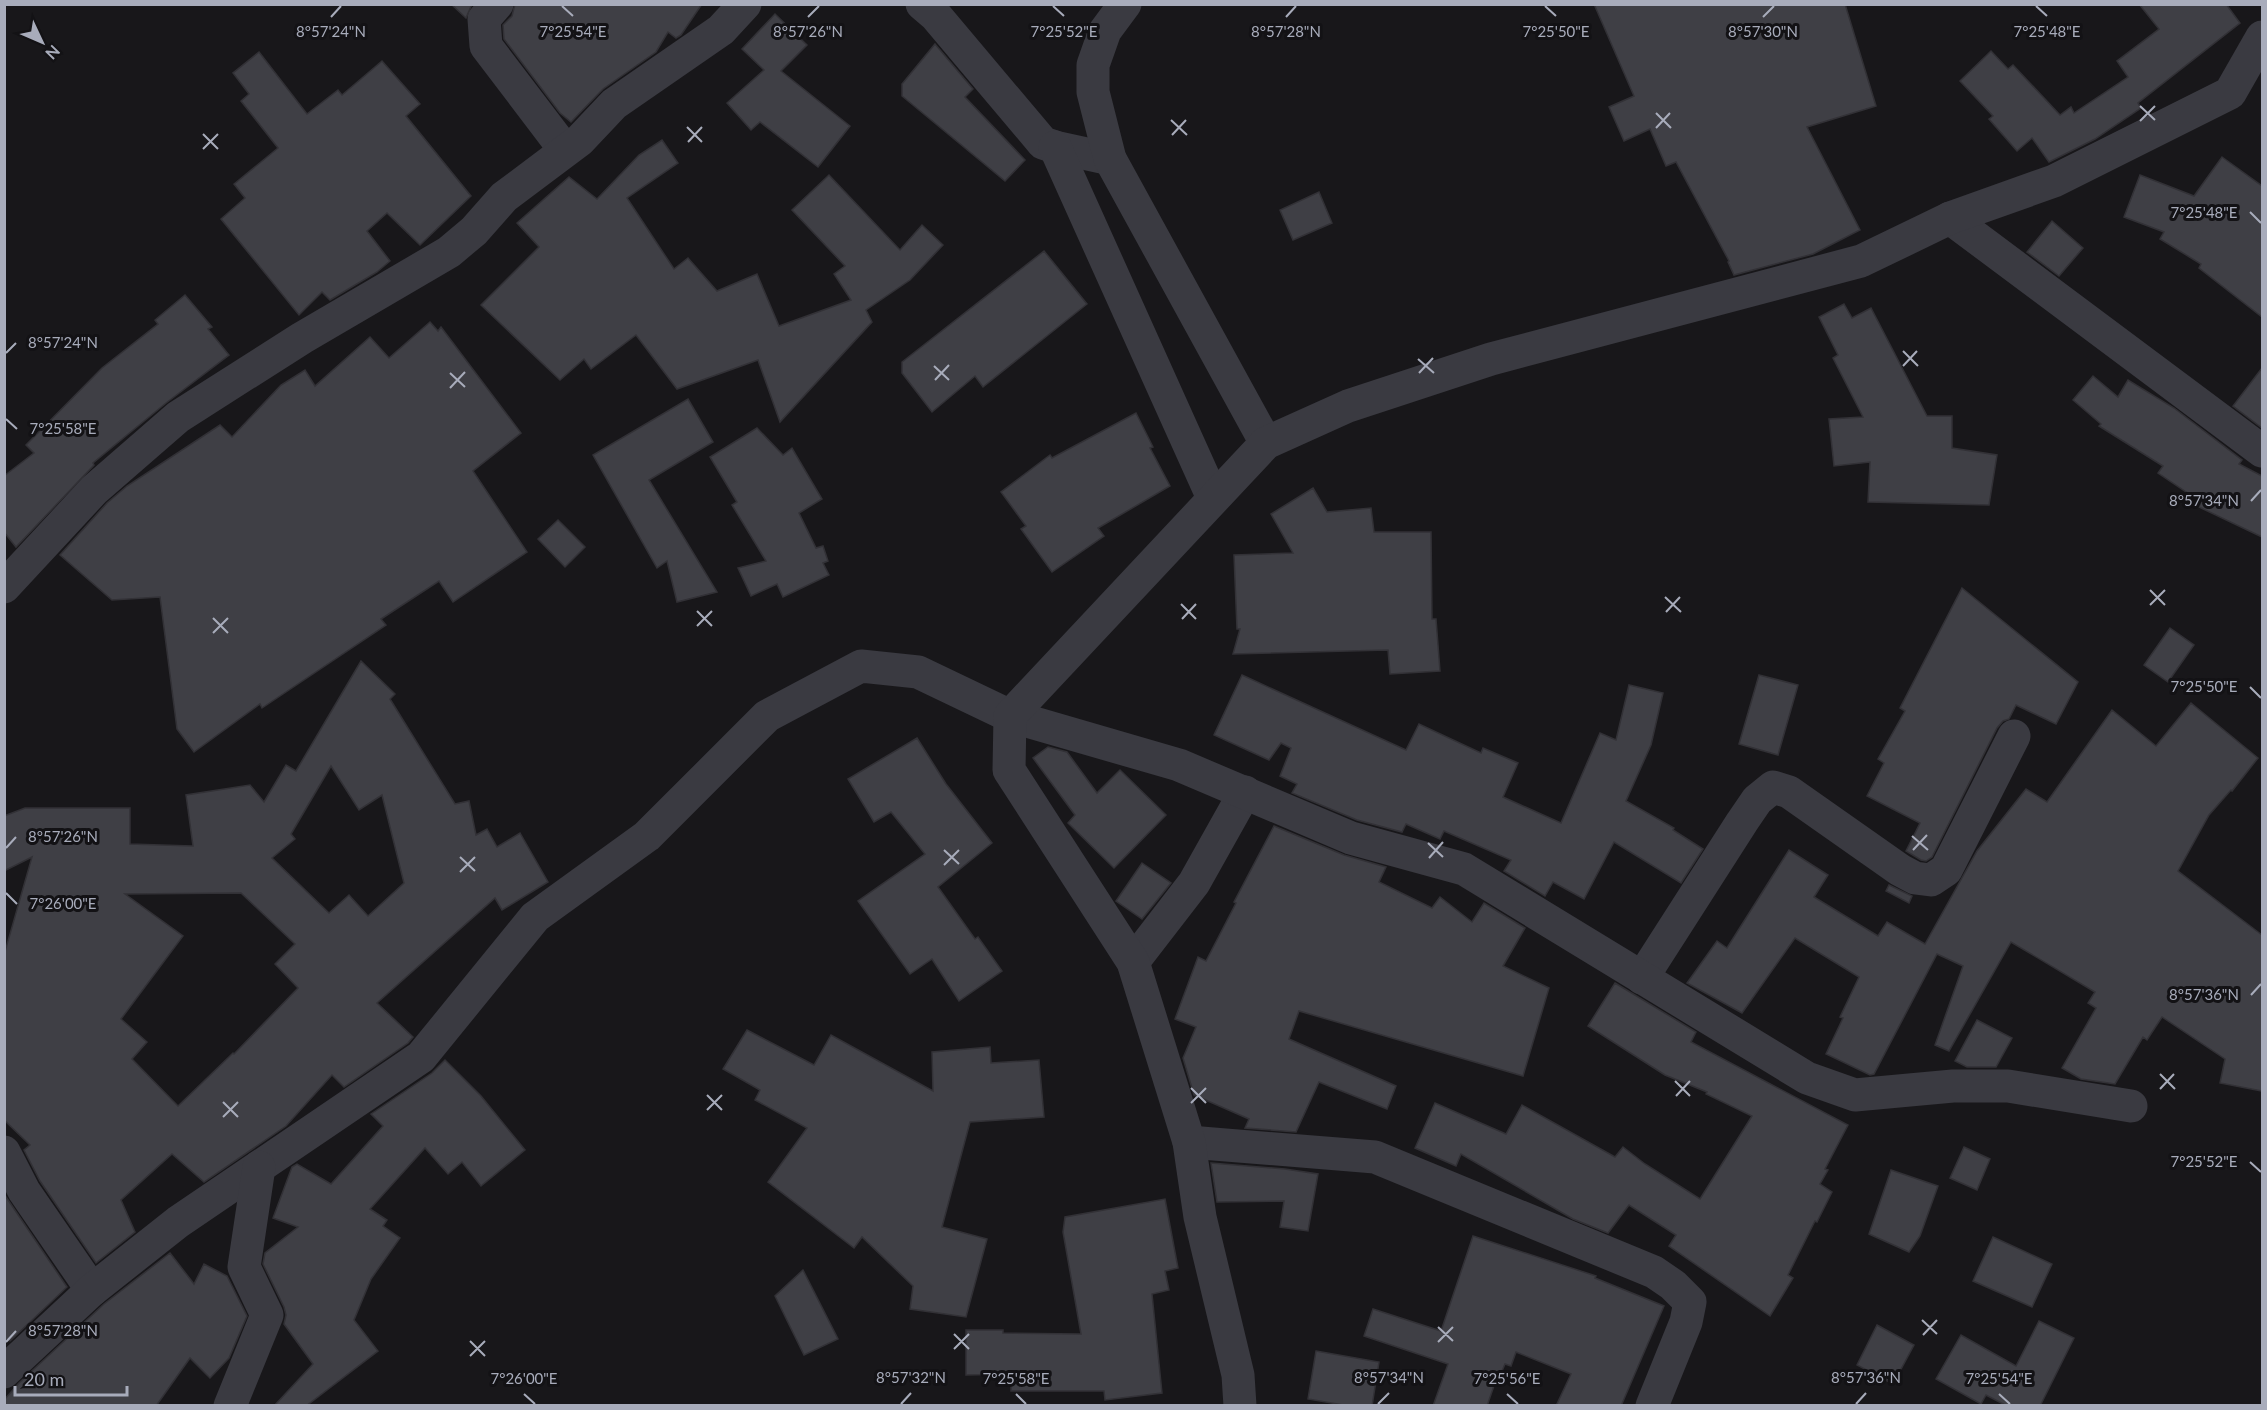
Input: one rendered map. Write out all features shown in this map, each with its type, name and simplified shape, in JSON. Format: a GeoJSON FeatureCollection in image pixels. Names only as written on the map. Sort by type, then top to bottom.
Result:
{"type":"FeatureCollection","features":[{"type":"Feature","properties":{"kind":"street"},"geometry":{"type":"LineString","coordinates":[[497,4],[484,19],[486,45],[565,150]]}},
{"type":"Feature","properties":{"kind":"street"},"geometry":{"type":"LineString","coordinates":[[4,587],[94,490],[178,417],[302,339],[449,252],[474,231],[504,197],[580,140],[614,104],[721,30],[745,4]]}},
{"type":"Feature","properties":{"kind":"street"},"geometry":{"type":"LineString","coordinates":[[922,4],[936,16],[1043,143],[1110,159]]}},
{"type":"Feature","properties":{"kind":"street"},"geometry":{"type":"LineString","coordinates":[[1125,4],[1105,31],[1093,65],[1093,92],[1110,159],[1266,443]]}},
{"type":"Feature","properties":{"kind":"street"},"geometry":{"type":"LineString","coordinates":[[2230,93],[2262,37]]}},
{"type":"Feature","properties":{"kind":"street"},"geometry":{"type":"LineString","coordinates":[[1240,1406],[1238,1375],[1200,1217],[1189,1142],[1133,962],[1009,770],[1010,716],[1266,443],[1348,406],[1491,359],[1861,261],[1950,218],[2054,181],[2230,93],[2262,72]]}},
{"type":"Feature","properties":{"kind":"street"},"geometry":{"type":"LineString","coordinates":[[1055,147],[1213,498]]}},
{"type":"Feature","properties":{"kind":"street"},"geometry":{"type":"LineString","coordinates":[[1950,218],[2262,451]]}},
{"type":"Feature","properties":{"kind":"street"},"geometry":{"type":"LineString","coordinates":[[4,1372],[92,1290],[178,1222],[421,1057],[535,917],[647,836],[767,716],[861,666],[918,672],[1010,716],[1179,765],[1351,838],[1464,868],[1807,1078],[1855,1095],[1953,1086],[2008,1086],[2131,1106]]}},
{"type":"Feature","properties":{"kind":"street"},"geometry":{"type":"LineString","coordinates":[[1642,978],[1757,800],[1773,787],[1788,792],[1900,870],[1915,878],[1931,880],[1946,870],[2014,736]]}},
{"type":"Feature","properties":{"kind":"street"},"geometry":{"type":"LineString","coordinates":[[1133,962],[1194,883],[1245,792]]}},
{"type":"Feature","properties":{"kind":"street"},"geometry":{"type":"LineString","coordinates":[[1189,1142],[1375,1157],[1654,1272],[1690,1302],[1686,1322],[1652,1406]]}},
{"type":"Feature","properties":{"kind":"street"},"geometry":{"type":"LineString","coordinates":[[4,1152],[24,1191],[92,1290]]}},
{"type":"Feature","properties":{"kind":"street"},"geometry":{"type":"LineString","coordinates":[[230,1406],[267,1315],[244,1267],[259,1167]]}},
{"type":"Feature","properties":{"kind":"building"},"geometry":{"type":"Polygon","coordinates":[[[451,4],[472,4],[466,18],[451,4]]]}},
{"type":"Feature","properties":{"kind":"building"},"geometry":{"type":"Polygon","coordinates":[[[515,4],[702,4],[681,35],[676,38],[668,32],[656,52],[603,89],[571,122],[560,113],[504,39],[503,25],[512,16],[515,4]]]}},
{"type":"Feature","properties":{"kind":"building"},"geometry":{"type":"Polygon","coordinates":[[[1594,4],[1845,4],[1876,106],[1807,127],[1860,230],[1813,254],[1734,275],[1729,261],[1676,162],[1666,166],[1650,129],[1624,141],[1609,107],[1634,96],[1594,4]]]}},
{"type":"Feature","properties":{"kind":"building"},"geometry":{"type":"Polygon","coordinates":[[[2139,4],[2226,4],[2240,23],[2138,103],[2141,108],[2095,139],[2049,162],[2032,138],[2017,151],[1989,119],[1993,116],[1960,81],[1991,51],[2008,69],[2013,65],[2060,115],[2071,107],[2074,113],[2128,77],[2117,61],[2159,29],[2139,4]]]}},
{"type":"Feature","properties":{"kind":"building"},"geometry":{"type":"Polygon","coordinates":[[[775,14],[807,45],[781,71],[850,126],[818,167],[760,122],[751,130],[727,103],[764,70],[742,49],[775,14]]]}},
{"type":"Feature","properties":{"kind":"building"},"geometry":{"type":"Polygon","coordinates":[[[935,44],[973,89],[965,97],[1025,160],[1005,181],[902,96],[902,84],[935,44]]]}},
{"type":"Feature","properties":{"kind":"building"},"geometry":{"type":"Polygon","coordinates":[[[259,52],[307,114],[338,90],[342,95],[382,61],[420,104],[406,116],[471,196],[420,245],[387,213],[367,231],[390,261],[377,272],[330,300],[322,292],[299,315],[221,219],[245,198],[234,184],[278,148],[241,101],[249,94],[233,73],[259,52]]]}},
{"type":"Feature","properties":{"kind":"building"},"geometry":{"type":"Polygon","coordinates":[[[662,140],[678,163],[627,198],[674,269],[688,258],[717,291],[757,274],[779,326],[851,300],[834,274],[845,266],[792,210],[829,175],[900,250],[922,225],[943,245],[910,280],[866,310],[872,322],[780,422],[758,360],[677,389],[636,335],[591,369],[584,359],[560,380],[481,305],[539,247],[517,223],[569,177],[597,199],[639,155],[662,140]]]}},
{"type":"Feature","properties":{"kind":"building"},"geometry":{"type":"Polygon","coordinates":[[[2222,157],[2262,186],[2262,317],[2199,268],[2201,264],[2160,239],[2164,232],[2124,217],[2140,175],[2194,196],[2222,157]]]}},
{"type":"Feature","properties":{"kind":"building"},"geometry":{"type":"Polygon","coordinates":[[[1319,192],[1332,223],[1293,240],[1280,210],[1319,192]]]}},
{"type":"Feature","properties":{"kind":"building"},"geometry":{"type":"Polygon","coordinates":[[[2052,221],[2083,248],[2059,276],[2027,252],[2052,221]]]}},
{"type":"Feature","properties":{"kind":"building"},"geometry":{"type":"Polygon","coordinates":[[[1044,251],[1087,304],[983,387],[975,376],[932,412],[902,373],[902,362],[1044,251]]]}},
{"type":"Feature","properties":{"kind":"building"},"geometry":{"type":"Polygon","coordinates":[[[185,295],[212,327],[208,329],[229,355],[93,463],[94,465],[16,547],[4,532],[4,476],[34,453],[26,445],[102,368],[158,324],[155,320],[185,295]]]}},
{"type":"Feature","properties":{"kind":"building"},"geometry":{"type":"Polygon","coordinates":[[[1844,304],[1852,318],[1871,308],[1927,416],[1952,416],[1952,448],[1997,455],[1989,505],[1868,502],[1870,462],[1834,466],[1829,419],[1863,417],[1833,358],[1838,355],[1819,317],[1844,304]]]}},
{"type":"Feature","properties":{"kind":"building"},"geometry":{"type":"Polygon","coordinates":[[[430,322],[438,331],[441,327],[521,433],[473,471],[527,552],[453,602],[439,581],[381,619],[386,625],[262,708],[260,704],[194,752],[177,729],[160,597],[112,600],[60,555],[107,503],[127,486],[220,425],[232,437],[281,385],[305,370],[315,386],[370,337],[389,358],[430,322]]]}},
{"type":"Feature","properties":{"kind":"building"},"geometry":{"type":"Polygon","coordinates":[[[2262,368],[2262,428],[2233,406],[2262,368]]]}},
{"type":"Feature","properties":{"kind":"building"},"geometry":{"type":"Polygon","coordinates":[[[2093,376],[2118,397],[2128,380],[2174,408],[2242,460],[2239,464],[2262,476],[2262,537],[2199,507],[2201,502],[2158,473],[2163,466],[2099,426],[2101,424],[2073,400],[2093,376]]]}},
{"type":"Feature","properties":{"kind":"building"},"geometry":{"type":"Polygon","coordinates":[[[688,399],[713,442],[649,480],[717,592],[677,602],[667,561],[657,568],[593,455],[688,399]]]}},
{"type":"Feature","properties":{"kind":"building"},"geometry":{"type":"Polygon","coordinates":[[[1136,413],[1153,447],[1150,448],[1170,486],[1098,528],[1104,536],[1052,572],[1021,529],[1026,526],[1001,492],[1050,455],[1052,458],[1136,413]]]}},
{"type":"Feature","properties":{"kind":"building"},"geometry":{"type":"Polygon","coordinates":[[[757,428],[783,455],[792,448],[822,499],[799,513],[816,548],[823,546],[828,561],[823,563],[829,575],[783,597],[777,584],[751,596],[738,568],[766,561],[732,505],[737,502],[710,457],[757,428]]]}},
{"type":"Feature","properties":{"kind":"building"},"geometry":{"type":"Polygon","coordinates":[[[1313,488],[1327,512],[1371,508],[1374,532],[1431,532],[1432,619],[1436,619],[1440,671],[1390,674],[1388,650],[1233,654],[1240,629],[1237,629],[1234,555],[1293,553],[1271,514],[1313,488]]]}},
{"type":"Feature","properties":{"kind":"building"},"geometry":{"type":"Polygon","coordinates":[[[558,520],[585,547],[565,567],[538,539],[558,520]]]}},
{"type":"Feature","properties":{"kind":"building"},"geometry":{"type":"Polygon","coordinates":[[[1962,588],[2078,682],[2056,724],[2016,705],[2009,719],[2003,721],[1997,728],[1932,857],[1926,861],[1906,851],[1920,823],[1867,796],[1884,763],[1878,759],[1905,711],[1900,708],[1962,588]]]}},
{"type":"Feature","properties":{"kind":"building"},"geometry":{"type":"Polygon","coordinates":[[[2170,628],[2194,645],[2168,682],[2144,665],[2170,628]]]}},
{"type":"Feature","properties":{"kind":"building"},"geometry":{"type":"Polygon","coordinates":[[[361,661],[395,694],[390,699],[455,804],[469,801],[476,835],[487,829],[497,847],[520,833],[548,882],[502,910],[495,898],[377,1003],[413,1037],[408,1043],[344,1087],[332,1075],[286,1126],[204,1182],[172,1154],[121,1200],[135,1232],[96,1263],[40,1181],[24,1150],[30,1145],[4,1120],[4,955],[32,857],[4,871],[4,816],[25,808],[130,808],[130,844],[193,846],[186,795],[250,785],[264,802],[286,765],[296,771],[361,661]],[[331,766],[291,834],[295,839],[272,858],[329,913],[349,895],[368,916],[404,883],[382,795],[359,810],[331,766]],[[241,893],[125,894],[183,936],[121,1019],[147,1042],[132,1059],[178,1106],[234,1054],[298,988],[275,964],[295,944],[241,893]]]}},
{"type":"Feature","properties":{"kind":"building"},"geometry":{"type":"Polygon","coordinates":[[[1242,675],[1406,750],[1419,724],[1481,753],[1483,748],[1518,763],[1503,797],[1561,823],[1600,733],[1616,740],[1629,685],[1663,693],[1651,745],[1626,801],[1674,828],[1673,830],[1703,849],[1681,883],[1614,842],[1584,899],[1553,882],[1545,896],[1504,871],[1511,860],[1444,831],[1440,839],[1406,824],[1402,832],[1357,820],[1292,793],[1297,784],[1280,776],[1291,748],[1281,743],[1269,760],[1214,735],[1242,675]]]}},
{"type":"Feature","properties":{"kind":"building"},"geometry":{"type":"Polygon","coordinates":[[[1759,675],[1798,685],[1778,755],[1739,744],[1759,675]]]}},
{"type":"Feature","properties":{"kind":"building"},"geometry":{"type":"Polygon","coordinates":[[[2191,703],[2258,758],[2209,815],[2178,871],[2262,935],[2262,1091],[2220,1083],[2225,1059],[2162,1017],[2147,1040],[2143,1037],[2115,1084],[2081,1079],[2062,1068],[2096,1008],[2088,1003],[2095,992],[2011,942],[1949,1051],[1935,1045],[1963,966],[1937,954],[1874,1074],[1870,1075],[1826,1054],[1859,977],[1795,938],[1742,1013],[1687,983],[1717,941],[1727,948],[1789,850],[1828,875],[1814,897],[1878,936],[1887,922],[1925,944],[1977,851],[2026,789],[2047,802],[2112,710],[2156,746],[2191,703]]]}},
{"type":"Feature","properties":{"kind":"building"},"geometry":{"type":"Polygon","coordinates":[[[917,738],[946,784],[992,843],[938,887],[975,939],[978,937],[1002,971],[959,1001],[932,959],[910,974],[858,901],[925,854],[891,812],[874,822],[848,779],[917,738]]]}},
{"type":"Feature","properties":{"kind":"building"},"geometry":{"type":"Polygon","coordinates":[[[1048,747],[1067,752],[1097,793],[1120,770],[1166,815],[1114,868],[1068,823],[1075,815],[1033,758],[1048,747]]]}},
{"type":"Feature","properties":{"kind":"building"},"geometry":{"type":"Polygon","coordinates":[[[1274,826],[1344,855],[1386,867],[1379,882],[1432,908],[1440,897],[1472,922],[1484,903],[1525,928],[1503,966],[1549,988],[1523,1076],[1299,1011],[1289,1039],[1396,1086],[1387,1109],[1319,1082],[1296,1132],[1245,1128],[1249,1119],[1194,1095],[1183,1058],[1196,1027],[1175,1019],[1198,957],[1206,961],[1274,826]]]}},
{"type":"Feature","properties":{"kind":"building"},"geometry":{"type":"Polygon","coordinates":[[[1142,863],[1171,883],[1142,919],[1116,901],[1142,863]]]}},
{"type":"Feature","properties":{"kind":"building"},"geometry":{"type":"Polygon","coordinates":[[[1889,885],[1912,896],[1909,903],[1886,891],[1889,885]]]}},
{"type":"Feature","properties":{"kind":"building"},"geometry":{"type":"Polygon","coordinates":[[[1615,983],[1696,1032],[1691,1042],[1848,1125],[1825,1169],[1828,1170],[1820,1184],[1832,1192],[1788,1275],[1793,1278],[1770,1316],[1669,1246],[1676,1235],[1629,1205],[1608,1233],[1573,1219],[1461,1154],[1456,1166],[1415,1148],[1435,1103],[1506,1134],[1522,1105],[1615,1157],[1623,1147],[1700,1199],[1752,1116],[1706,1094],[1707,1092],[1665,1075],[1588,1026],[1615,983]]]}},
{"type":"Feature","properties":{"kind":"building"},"geometry":{"type":"Polygon","coordinates":[[[1977,1020],[2012,1038],[1996,1067],[1967,1067],[1955,1061],[1977,1020]]]}},
{"type":"Feature","properties":{"kind":"building"},"geometry":{"type":"Polygon","coordinates":[[[747,1030],[814,1065],[831,1035],[933,1091],[932,1052],[990,1047],[991,1063],[1039,1060],[1044,1117],[970,1122],[942,1227],[987,1239],[966,1317],[910,1309],[913,1286],[862,1237],[854,1248],[768,1182],[807,1128],[755,1100],[760,1090],[723,1069],[747,1030]]]}},
{"type":"Feature","properties":{"kind":"building"},"geometry":{"type":"Polygon","coordinates":[[[445,1060],[481,1096],[525,1150],[481,1186],[462,1162],[448,1174],[425,1148],[370,1209],[387,1220],[383,1226],[400,1238],[371,1279],[354,1320],[378,1351],[306,1406],[274,1406],[313,1364],[284,1324],[286,1315],[284,1307],[263,1264],[265,1253],[298,1227],[273,1218],[292,1167],[297,1164],[331,1184],[383,1126],[371,1114],[432,1073],[445,1060]]]}},
{"type":"Feature","properties":{"kind":"building"},"geometry":{"type":"Polygon","coordinates":[[[1964,1147],[1990,1159],[1977,1190],[1950,1178],[1964,1147]]]}},
{"type":"Feature","properties":{"kind":"building"},"geometry":{"type":"Polygon","coordinates":[[[1211,1163],[1318,1174],[1308,1231],[1280,1227],[1284,1201],[1217,1202],[1211,1163]]]}},
{"type":"Feature","properties":{"kind":"building"},"geometry":{"type":"Polygon","coordinates":[[[1891,1170],[1938,1186],[1920,1236],[1909,1252],[1869,1234],[1891,1170]]]}},
{"type":"Feature","properties":{"kind":"building"},"geometry":{"type":"Polygon","coordinates":[[[4,1194],[67,1287],[10,1341],[4,1339],[4,1194]]]}},
{"type":"Feature","properties":{"kind":"building"},"geometry":{"type":"Polygon","coordinates":[[[1165,1199],[1178,1268],[1165,1271],[1169,1290],[1152,1294],[1162,1393],[1105,1400],[1104,1391],[1011,1391],[1011,1374],[966,1375],[966,1330],[1081,1334],[1063,1232],[1065,1217],[1165,1199]]]}},
{"type":"Feature","properties":{"kind":"building"},"geometry":{"type":"Polygon","coordinates":[[[1473,1236],[1596,1276],[1595,1278],[1664,1306],[1621,1406],[1556,1406],[1571,1374],[1516,1352],[1511,1366],[1505,1364],[1499,1378],[1497,1377],[1487,1406],[1433,1406],[1448,1364],[1364,1336],[1373,1309],[1441,1331],[1473,1236]]]}},
{"type":"Feature","properties":{"kind":"building"},"geometry":{"type":"Polygon","coordinates":[[[1993,1237],[2052,1264],[2032,1307],[1973,1281],[1993,1237]]]}},
{"type":"Feature","properties":{"kind":"building"},"geometry":{"type":"Polygon","coordinates":[[[170,1253],[194,1284],[204,1264],[227,1276],[247,1316],[229,1358],[210,1378],[190,1358],[156,1406],[4,1406],[4,1400],[19,1383],[104,1304],[170,1253]]]}},
{"type":"Feature","properties":{"kind":"building"},"geometry":{"type":"Polygon","coordinates":[[[803,1270],[838,1339],[804,1355],[775,1296],[803,1270]]]}},
{"type":"Feature","properties":{"kind":"building"},"geometry":{"type":"Polygon","coordinates":[[[2039,1321],[2074,1338],[2040,1406],[2007,1406],[1986,1395],[1981,1404],[1936,1379],[1961,1335],[2016,1366],[2039,1321]]]}},
{"type":"Feature","properties":{"kind":"building"},"geometry":{"type":"Polygon","coordinates":[[[1877,1325],[1914,1345],[1893,1384],[1857,1365],[1877,1325]]]}},
{"type":"Feature","properties":{"kind":"building"},"geometry":{"type":"Polygon","coordinates":[[[1316,1351],[1379,1362],[1372,1406],[1349,1406],[1308,1399],[1316,1351]]]}}]}
